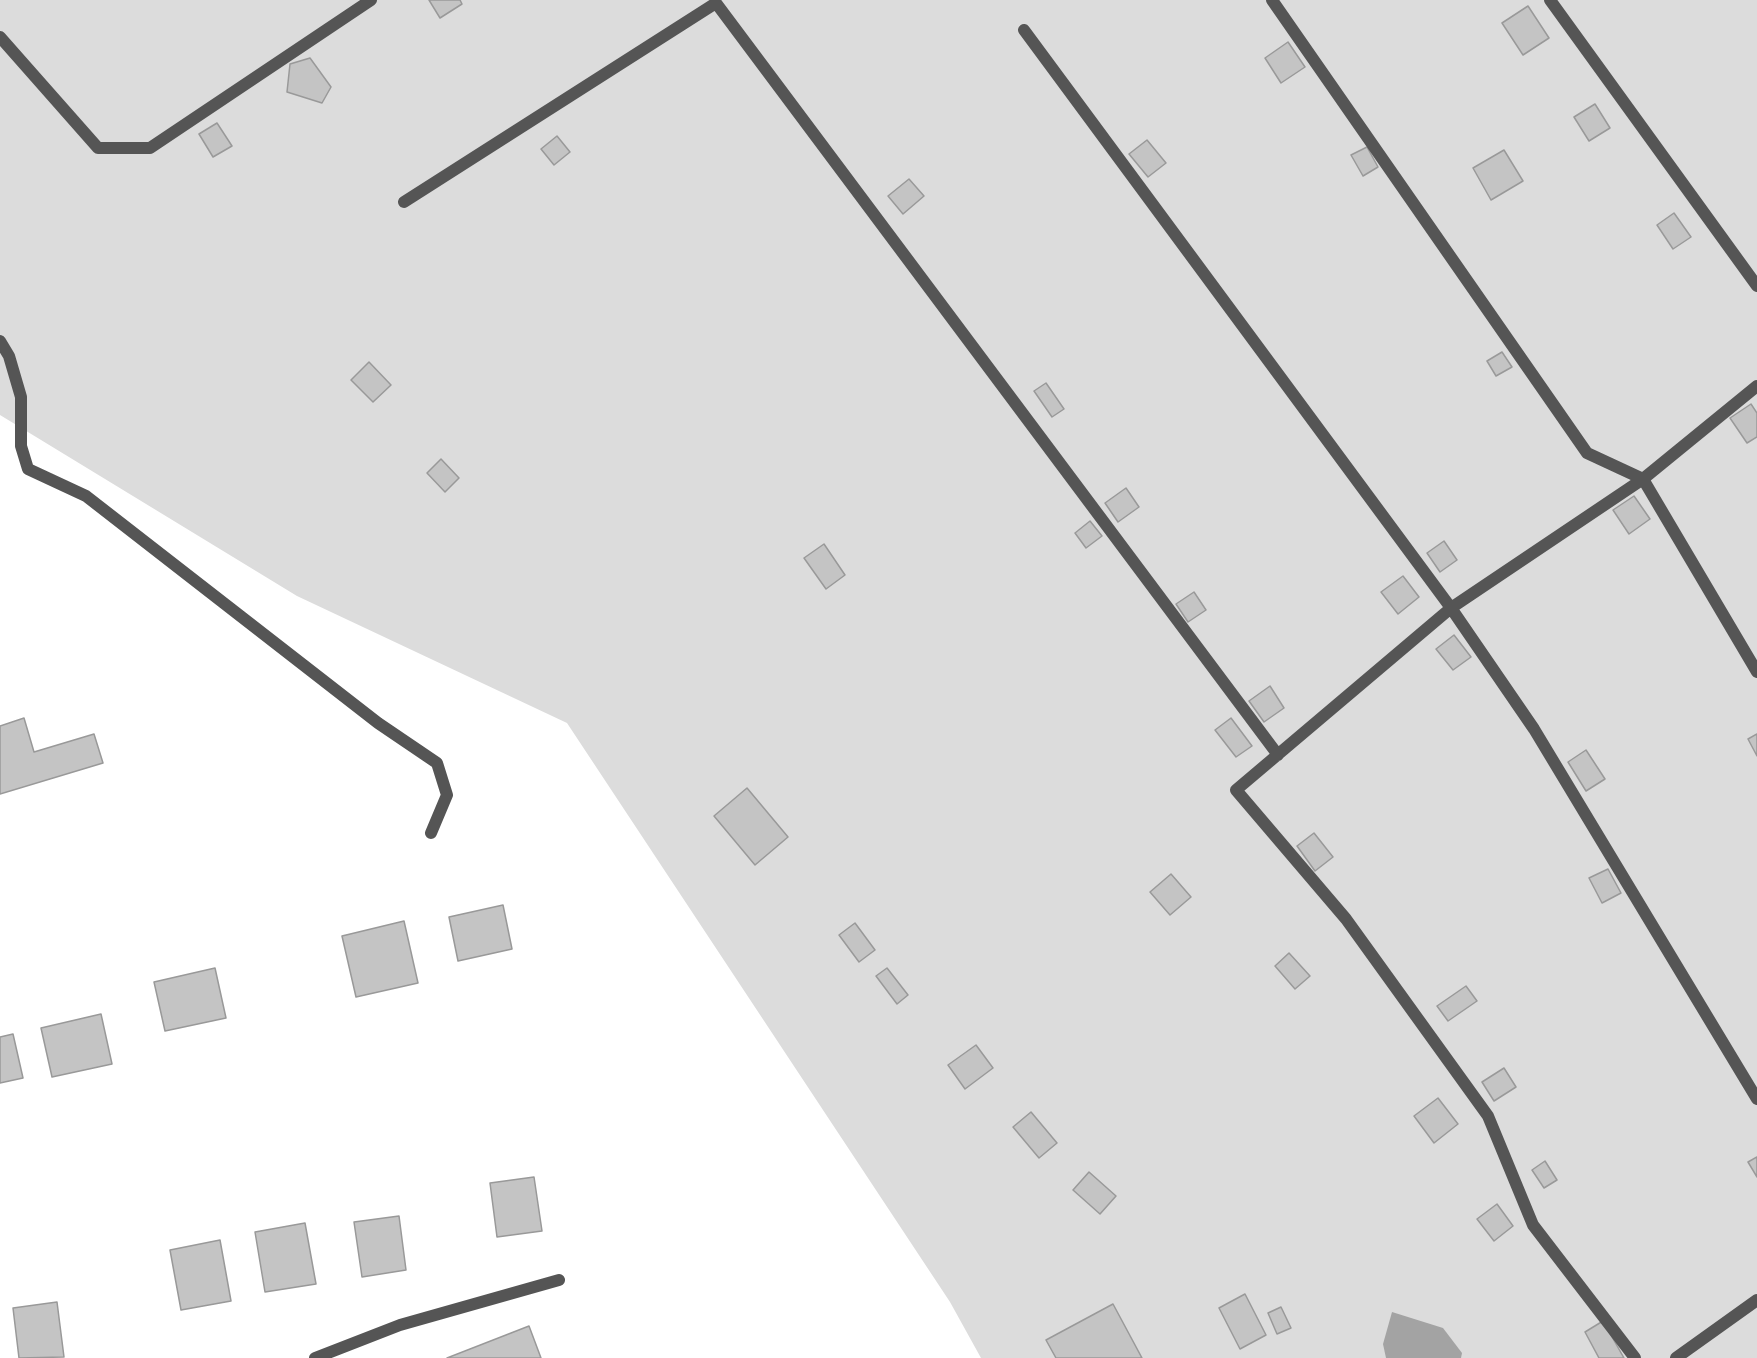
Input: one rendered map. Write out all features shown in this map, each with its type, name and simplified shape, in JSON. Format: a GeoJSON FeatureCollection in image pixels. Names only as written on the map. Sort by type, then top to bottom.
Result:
{"type":"FeatureCollection","features":[{"type":"Feature","properties":{"kind":"lane"},"geometry":{"type":"LineString","coordinates":[[0,37],[98,148],[150,148],[371,0]]}},
{"type":"Feature","properties":{"kind":"lane"},"geometry":{"type":"LineString","coordinates":[[1272,0],[1587,453],[1643,479],[1757,672]]}},
{"type":"Feature","properties":{"kind":"lane"},"geometry":{"type":"LineString","coordinates":[[1550,0],[1757,286]]}},
{"type":"Feature","properties":{"kind":"lane"},"geometry":{"type":"LineString","coordinates":[[404,202],[716,3],[1278,755]]}},
{"type":"Feature","properties":{"kind":"lane"},"geometry":{"type":"LineString","coordinates":[[1024,30],[1450,608],[1534,729],[1757,1099]]}},
{"type":"Feature","properties":{"kind":"lane"},"geometry":{"type":"LineString","coordinates":[[0,341],[9,357],[21,397],[21,446],[28,469],[86,496],[378,723],[437,763],[447,795],[431,832]]}},
{"type":"Feature","properties":{"kind":"lane"},"geometry":{"type":"LineString","coordinates":[[1635,1358],[1533,1225],[1488,1116],[1346,919],[1236,790],[1450,608],[1643,479],[1757,386]]}},
{"type":"Feature","properties":{"kind":"lane"},"geometry":{"type":"LineString","coordinates":[[315,1358],[399,1326],[559,1280]]}},
{"type":"Feature","properties":{"kind":"lane"},"geometry":{"type":"LineString","coordinates":[[1676,1358],[1757,1300]]}},
{"type":"Feature","properties":{"kind":"shaded area"},"geometry":{"type":"Polygon","coordinates":[[[0,0],[1757,0],[1757,1358],[981,1358],[950,1302],[567,723],[297,596],[0,415],[0,0]]]}},
{"type":"Feature","properties":{"kind":"shaded area"},"geometry":{"type":"Polygon","coordinates":[[[1392,1312],[1443,1328],[1462,1353],[1461,1358],[1386,1358],[1383,1344],[1392,1312]]]}},
{"type":"Feature","properties":{"kind":"building"},"geometry":{"type":"Polygon","coordinates":[[[429,0],[460,0],[462,4],[440,18],[429,0]]]}},
{"type":"Feature","properties":{"kind":"building"},"geometry":{"type":"Polygon","coordinates":[[[1528,6],[1549,38],[1523,55],[1502,23],[1528,6]]]}},
{"type":"Feature","properties":{"kind":"building"},"geometry":{"type":"Polygon","coordinates":[[[1288,42],[1305,67],[1281,83],[1265,58],[1288,42]]]}},
{"type":"Feature","properties":{"kind":"building"},"geometry":{"type":"Polygon","coordinates":[[[310,58],[331,87],[322,103],[287,92],[290,64],[310,58]]]}},
{"type":"Feature","properties":{"kind":"building"},"geometry":{"type":"Polygon","coordinates":[[[1595,104],[1610,128],[1589,141],[1574,117],[1595,104]]]}},
{"type":"Feature","properties":{"kind":"building"},"geometry":{"type":"Polygon","coordinates":[[[217,123],[232,146],[213,157],[199,134],[217,123]]]}},
{"type":"Feature","properties":{"kind":"building"},"geometry":{"type":"Polygon","coordinates":[[[557,136],[570,152],[554,165],[541,149],[557,136]]]}},
{"type":"Feature","properties":{"kind":"building"},"geometry":{"type":"Polygon","coordinates":[[[1147,140],[1166,163],[1148,177],[1129,154],[1147,140]]]}},
{"type":"Feature","properties":{"kind":"building"},"geometry":{"type":"Polygon","coordinates":[[[1367,147],[1378,167],[1363,176],[1351,155],[1367,147]]]}},
{"type":"Feature","properties":{"kind":"building"},"geometry":{"type":"Polygon","coordinates":[[[1504,150],[1523,181],[1491,200],[1473,168],[1504,150]]]}},
{"type":"Feature","properties":{"kind":"building"},"geometry":{"type":"Polygon","coordinates":[[[909,179],[924,196],[903,214],[888,196],[909,179]]]}},
{"type":"Feature","properties":{"kind":"building"},"geometry":{"type":"Polygon","coordinates":[[[1674,213],[1691,237],[1673,249],[1657,225],[1674,213]]]}},
{"type":"Feature","properties":{"kind":"building"},"geometry":{"type":"Polygon","coordinates":[[[1502,352],[1512,367],[1496,376],[1487,361],[1502,352]]]}},
{"type":"Feature","properties":{"kind":"building"},"geometry":{"type":"Polygon","coordinates":[[[369,362],[391,385],[373,402],[351,380],[369,362]]]}},
{"type":"Feature","properties":{"kind":"building"},"geometry":{"type":"Polygon","coordinates":[[[1046,383],[1064,409],[1052,417],[1034,391],[1046,383]]]}},
{"type":"Feature","properties":{"kind":"building"},"geometry":{"type":"Polygon","coordinates":[[[1751,404],[1757,413],[1757,437],[1747,443],[1730,418],[1751,404]]]}},
{"type":"Feature","properties":{"kind":"building"},"geometry":{"type":"Polygon","coordinates":[[[441,459],[459,478],[445,492],[427,473],[441,459]]]}},
{"type":"Feature","properties":{"kind":"building"},"geometry":{"type":"Polygon","coordinates":[[[1126,488],[1139,507],[1118,522],[1105,503],[1126,488]]]}},
{"type":"Feature","properties":{"kind":"building"},"geometry":{"type":"Polygon","coordinates":[[[1634,496],[1650,519],[1629,534],[1613,510],[1634,496]]]}},
{"type":"Feature","properties":{"kind":"building"},"geometry":{"type":"Polygon","coordinates":[[[1090,521],[1102,536],[1086,548],[1075,533],[1090,521]]]}},
{"type":"Feature","properties":{"kind":"building"},"geometry":{"type":"Polygon","coordinates":[[[1444,541],[1457,560],[1440,572],[1427,553],[1444,541]]]}},
{"type":"Feature","properties":{"kind":"building"},"geometry":{"type":"Polygon","coordinates":[[[824,544],[845,575],[826,589],[804,558],[824,544]]]}},
{"type":"Feature","properties":{"kind":"building"},"geometry":{"type":"Polygon","coordinates":[[[1403,576],[1419,597],[1398,614],[1381,592],[1403,576]]]}},
{"type":"Feature","properties":{"kind":"building"},"geometry":{"type":"Polygon","coordinates":[[[1194,592],[1206,610],[1188,622],[1176,604],[1194,592]]]}},
{"type":"Feature","properties":{"kind":"building"},"geometry":{"type":"Polygon","coordinates":[[[1454,635],[1471,657],[1453,670],[1436,649],[1454,635]]]}},
{"type":"Feature","properties":{"kind":"building"},"geometry":{"type":"Polygon","coordinates":[[[1270,686],[1284,708],[1264,722],[1249,701],[1270,686]]]}},
{"type":"Feature","properties":{"kind":"building"},"geometry":{"type":"Polygon","coordinates":[[[24,718],[34,752],[94,734],[103,763],[0,794],[0,726],[24,718]]]}},
{"type":"Feature","properties":{"kind":"building"},"geometry":{"type":"Polygon","coordinates":[[[1231,718],[1252,746],[1236,757],[1215,730],[1231,718]]]}},
{"type":"Feature","properties":{"kind":"building"},"geometry":{"type":"Polygon","coordinates":[[[1757,734],[1757,756],[1748,739],[1757,734]]]}},
{"type":"Feature","properties":{"kind":"building"},"geometry":{"type":"Polygon","coordinates":[[[1586,750],[1605,779],[1586,791],[1568,762],[1586,750]]]}},
{"type":"Feature","properties":{"kind":"building"},"geometry":{"type":"Polygon","coordinates":[[[747,788],[788,837],[755,865],[714,816],[747,788]]]}},
{"type":"Feature","properties":{"kind":"building"},"geometry":{"type":"Polygon","coordinates":[[[1314,833],[1333,857],[1315,871],[1297,846],[1314,833]]]}},
{"type":"Feature","properties":{"kind":"building"},"geometry":{"type":"Polygon","coordinates":[[[1608,869],[1621,893],[1602,903],[1589,878],[1608,869]]]}},
{"type":"Feature","properties":{"kind":"building"},"geometry":{"type":"Polygon","coordinates":[[[1171,874],[1191,897],[1170,915],[1150,892],[1171,874]]]}},
{"type":"Feature","properties":{"kind":"building"},"geometry":{"type":"Polygon","coordinates":[[[503,905],[512,949],[458,961],[449,917],[503,905]]]}},
{"type":"Feature","properties":{"kind":"building"},"geometry":{"type":"Polygon","coordinates":[[[404,921],[418,983],[356,997],[342,936],[404,921]]]}},
{"type":"Feature","properties":{"kind":"building"},"geometry":{"type":"Polygon","coordinates":[[[855,923],[875,950],[859,962],[839,935],[855,923]]]}},
{"type":"Feature","properties":{"kind":"building"},"geometry":{"type":"Polygon","coordinates":[[[1289,953],[1310,976],[1295,989],[1275,966],[1289,953]]]}},
{"type":"Feature","properties":{"kind":"building"},"geometry":{"type":"Polygon","coordinates":[[[215,968],[226,1018],[165,1031],[154,982],[215,968]]]}},
{"type":"Feature","properties":{"kind":"building"},"geometry":{"type":"Polygon","coordinates":[[[887,968],[908,995],[897,1004],[876,976],[887,968]]]}},
{"type":"Feature","properties":{"kind":"building"},"geometry":{"type":"Polygon","coordinates":[[[1466,986],[1477,1001],[1448,1021],[1437,1006],[1466,986]]]}},
{"type":"Feature","properties":{"kind":"building"},"geometry":{"type":"Polygon","coordinates":[[[101,1014],[112,1064],[52,1077],[41,1028],[101,1014]]]}},
{"type":"Feature","properties":{"kind":"building"},"geometry":{"type":"Polygon","coordinates":[[[13,1034],[23,1078],[0,1083],[0,1037],[13,1034]]]}},
{"type":"Feature","properties":{"kind":"building"},"geometry":{"type":"Polygon","coordinates":[[[976,1045],[993,1068],[965,1089],[948,1065],[976,1045]]]}},
{"type":"Feature","properties":{"kind":"building"},"geometry":{"type":"Polygon","coordinates":[[[1504,1068],[1516,1087],[1494,1101],[1482,1082],[1504,1068]]]}},
{"type":"Feature","properties":{"kind":"building"},"geometry":{"type":"Polygon","coordinates":[[[1438,1098],[1458,1124],[1434,1143],[1414,1116],[1438,1098]]]}},
{"type":"Feature","properties":{"kind":"building"},"geometry":{"type":"Polygon","coordinates":[[[1031,1112],[1057,1143],[1039,1158],[1013,1127],[1031,1112]]]}},
{"type":"Feature","properties":{"kind":"building"},"geometry":{"type":"Polygon","coordinates":[[[1757,1157],[1757,1177],[1748,1162],[1757,1157]]]}},
{"type":"Feature","properties":{"kind":"building"},"geometry":{"type":"Polygon","coordinates":[[[1545,1161],[1557,1180],[1544,1188],[1532,1170],[1545,1161]]]}},
{"type":"Feature","properties":{"kind":"building"},"geometry":{"type":"Polygon","coordinates":[[[1089,1172],[1116,1196],[1100,1214],[1073,1190],[1089,1172]]]}},
{"type":"Feature","properties":{"kind":"building"},"geometry":{"type":"Polygon","coordinates":[[[534,1177],[542,1231],[497,1237],[490,1183],[534,1177]]]}},
{"type":"Feature","properties":{"kind":"building"},"geometry":{"type":"Polygon","coordinates":[[[1497,1204],[1513,1226],[1494,1241],[1477,1219],[1497,1204]]]}},
{"type":"Feature","properties":{"kind":"building"},"geometry":{"type":"Polygon","coordinates":[[[399,1216],[406,1270],[362,1277],[354,1222],[399,1216]]]}},
{"type":"Feature","properties":{"kind":"building"},"geometry":{"type":"Polygon","coordinates":[[[305,1223],[316,1284],[265,1292],[255,1232],[305,1223]]]}},
{"type":"Feature","properties":{"kind":"building"},"geometry":{"type":"Polygon","coordinates":[[[220,1240],[231,1301],[181,1310],[170,1250],[220,1240]]]}},
{"type":"Feature","properties":{"kind":"building"},"geometry":{"type":"Polygon","coordinates":[[[1245,1294],[1266,1335],[1240,1349],[1219,1308],[1245,1294]]]}},
{"type":"Feature","properties":{"kind":"building"},"geometry":{"type":"Polygon","coordinates":[[[57,1302],[64,1357],[19,1358],[13,1308],[57,1302]]]}},
{"type":"Feature","properties":{"kind":"building"},"geometry":{"type":"Polygon","coordinates":[[[1113,1304],[1142,1358],[1056,1358],[1046,1340],[1113,1304]]]}},
{"type":"Feature","properties":{"kind":"building"},"geometry":{"type":"Polygon","coordinates":[[[1281,1307],[1291,1328],[1277,1334],[1268,1313],[1281,1307]]]}},
{"type":"Feature","properties":{"kind":"building"},"geometry":{"type":"Polygon","coordinates":[[[1603,1321],[1624,1358],[1599,1358],[1585,1332],[1603,1321]]]}},
{"type":"Feature","properties":{"kind":"building"},"geometry":{"type":"Polygon","coordinates":[[[529,1326],[541,1358],[447,1358],[529,1326]]]}}]}
